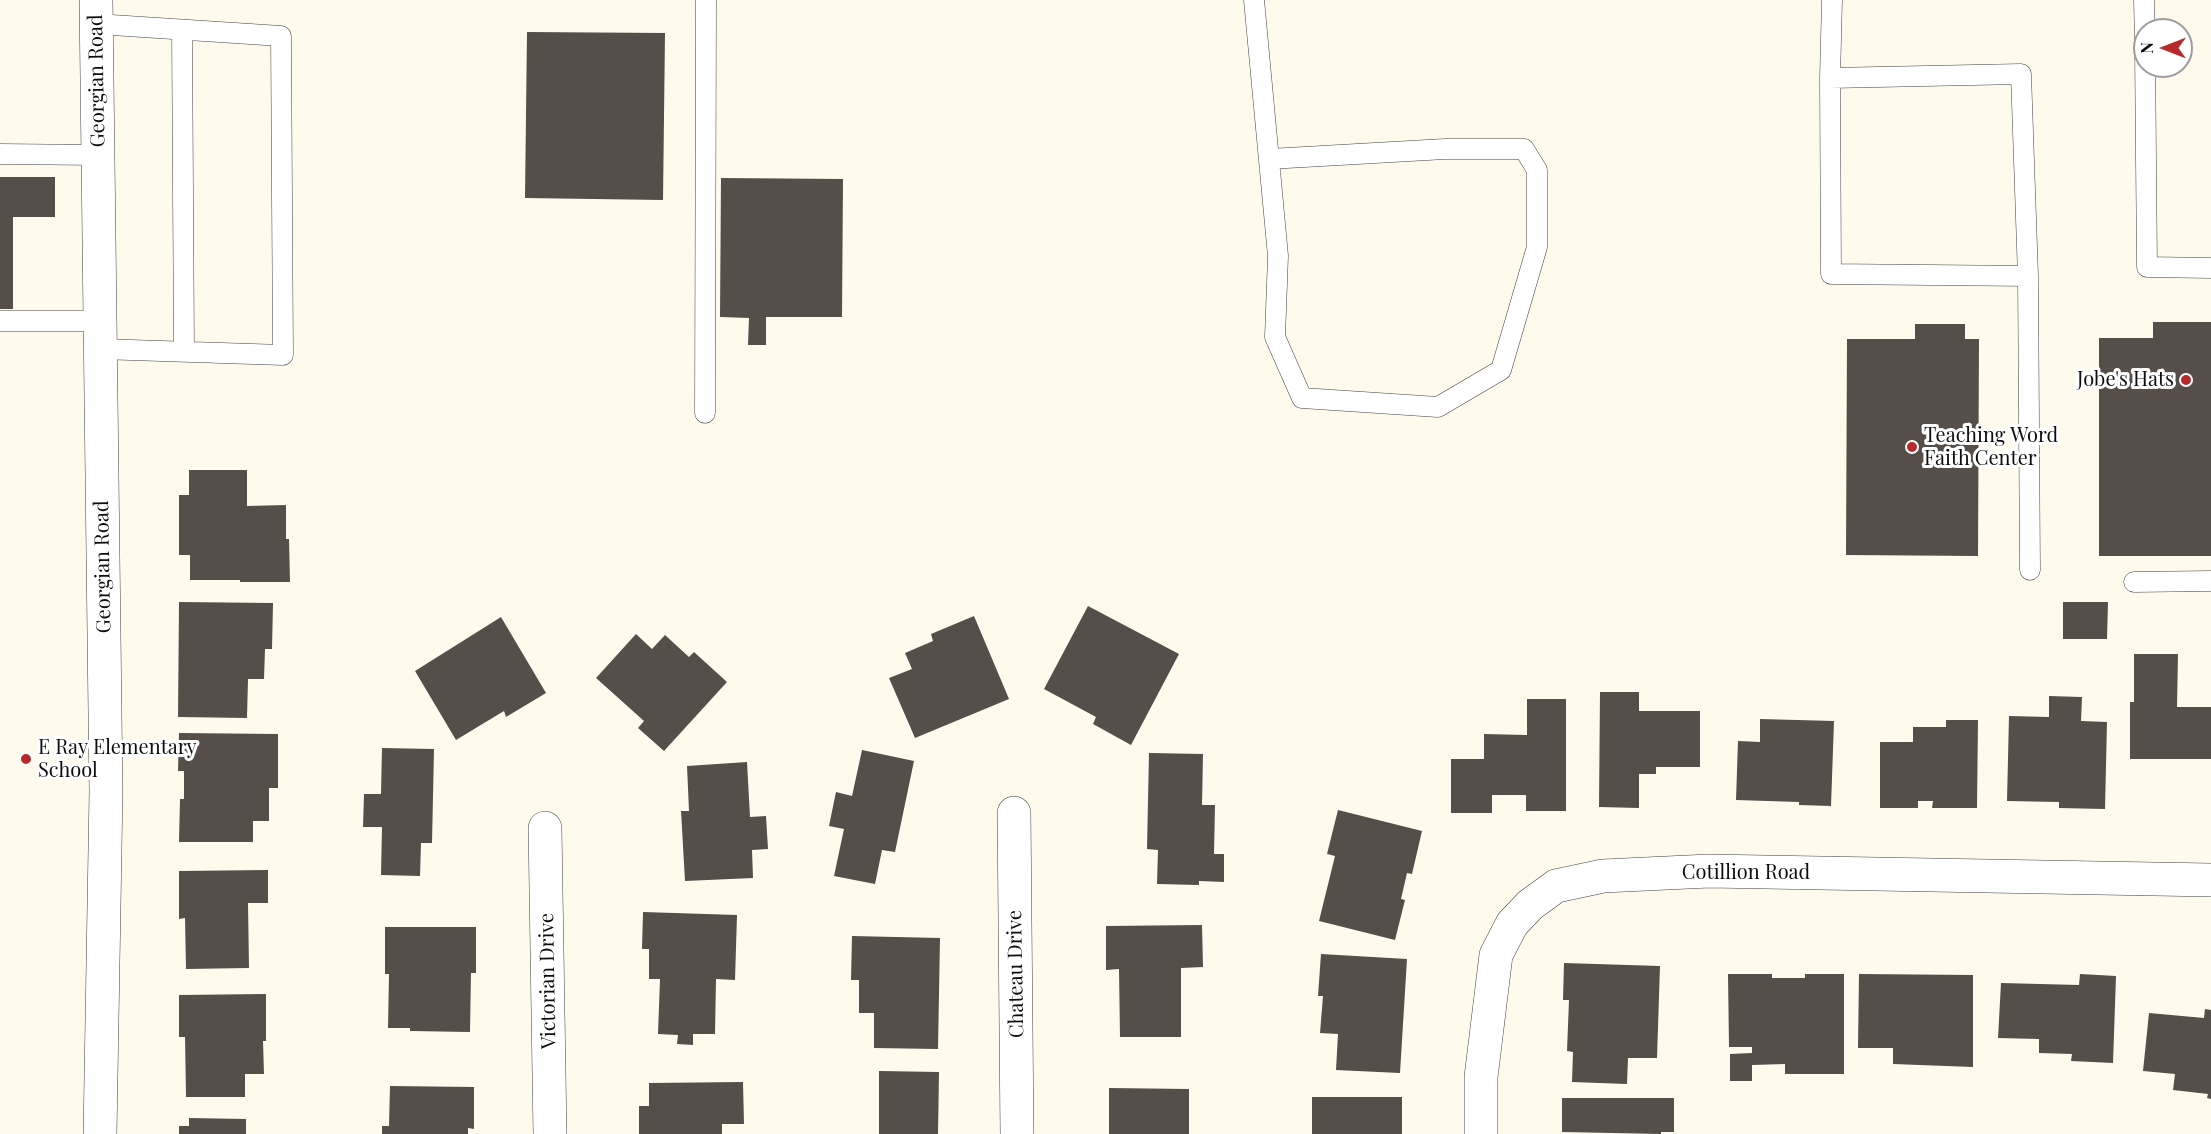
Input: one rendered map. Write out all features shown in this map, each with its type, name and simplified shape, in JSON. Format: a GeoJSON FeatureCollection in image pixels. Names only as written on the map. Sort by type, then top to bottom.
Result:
{"type":"FeatureCollection","features":[{"type":"Feature","properties":{"kind":"street","name":"Georgian Road"},"geometry":{"type":"LineString","coordinates":[[96,12],[106,792],[100,1134]]}},
{"type":"Feature","properties":{"kind":"street","name":"Chateau Drive"},"geometry":{"type":"LineString","coordinates":[[1014,813],[1017,1134]]}},
{"type":"Feature","properties":{"kind":"street","name":"Victorian Drive"},"geometry":{"type":"LineString","coordinates":[[545,828],[550,1134]]}},
{"type":"Feature","properties":{"kind":"street","name":"Cotillion Road"},"geometry":{"type":"LineString","coordinates":[[1481,1134],[1481,1077],[1496,955],[1512,924],[1530,905],[1556,886],[1603,876],[1709,871],[2211,880]]}},
{"type":"Feature","properties":{"kind":"lane"},"geometry":{"type":"LineString","coordinates":[[705,412],[706,0]]}},
{"type":"Feature","properties":{"kind":"lane"},"geometry":{"type":"LineString","coordinates":[[1254,0],[1278,255],[1275,337],[1302,398],[1438,407],[1501,370],[1537,247],[1537,170],[1524,149],[1444,149],[1269,159]]}},
{"type":"Feature","properties":{"kind":"lane"},"geometry":{"type":"LineString","coordinates":[[1832,0],[1831,274],[2028,276]]}},
{"type":"Feature","properties":{"kind":"lane"},"geometry":{"type":"LineString","coordinates":[[2144,0],[2144,18]]}},
{"type":"Feature","properties":{"kind":"lane"},"geometry":{"type":"LineString","coordinates":[[0,321],[100,335],[184,351],[283,355],[281,36],[182,30],[96,12]]}},
{"type":"Feature","properties":{"kind":"lane"},"geometry":{"type":"LineString","coordinates":[[182,30],[184,351]]}},
{"type":"Feature","properties":{"kind":"lane"},"geometry":{"type":"LineString","coordinates":[[1830,78],[2020,74],[2028,276],[2031,570]]}},
{"type":"Feature","properties":{"kind":"lane"},"geometry":{"type":"LineString","coordinates":[[2145,78],[2147,267],[2211,268]]}},
{"type":"Feature","properties":{"kind":"lane"},"geometry":{"type":"LineString","coordinates":[[0,154],[98,155]]}},
{"type":"Feature","properties":{"kind":"lane"},"geometry":{"type":"LineString","coordinates":[[2134,582],[2211,581]]}},
{"type":"Feature","properties":{"kind":"building"},"geometry":{"type":"Polygon","coordinates":[[[527,32],[665,33],[663,200],[525,198],[527,32]]]}},
{"type":"Feature","properties":{"kind":"building"},"geometry":{"type":"Polygon","coordinates":[[[0,177],[55,177],[55,217],[13,217],[13,309],[0,309],[0,177]]]}},
{"type":"Feature","properties":{"kind":"building"},"geometry":{"type":"Polygon","coordinates":[[[721,178],[843,179],[842,317],[766,317],[766,345],[748,345],[749,318],[720,317],[721,178]]]}},
{"type":"Feature","properties":{"kind":"building"},"geometry":{"type":"Polygon","coordinates":[[[2153,322],[2211,322],[2211,556],[2099,556],[2099,338],[2153,338],[2153,322]]]}},
{"type":"Feature","properties":{"kind":"building","name":"Teaching Word Faith Center"},"geometry":{"type":"Polygon","coordinates":[[[1915,324],[1965,324],[1965,339],[1979,339],[1978,556],[1846,555],[1847,339],[1915,339],[1915,324]]]}},
{"type":"Feature","properties":{"kind":"building"},"geometry":{"type":"Polygon","coordinates":[[[189,470],[247,470],[247,506],[286,505],[290,582],[190,580],[190,555],[179,555],[179,495],[189,495],[189,470]]]}},
{"type":"Feature","properties":{"kind":"building"},"geometry":{"type":"Polygon","coordinates":[[[179,602],[273,603],[272,649],[265,649],[264,679],[248,679],[247,718],[178,717],[179,602]]]}},
{"type":"Feature","properties":{"kind":"building"},"geometry":{"type":"Polygon","coordinates":[[[2063,602],[2108,602],[2107,639],[2063,639],[2063,602]]]}},
{"type":"Feature","properties":{"kind":"building"},"geometry":{"type":"Polygon","coordinates":[[[1088,606],[1179,654],[1131,745],[1093,724],[1096,717],[1044,689],[1088,606]]]}},
{"type":"Feature","properties":{"kind":"building"},"geometry":{"type":"Polygon","coordinates":[[[974,616],[1009,699],[915,738],[889,678],[912,669],[905,653],[933,641],[931,634],[974,616]]]}},
{"type":"Feature","properties":{"kind":"building"},"geometry":{"type":"Polygon","coordinates":[[[501,617],[546,693],[506,717],[504,711],[456,740],[415,671],[501,617]]]}},
{"type":"Feature","properties":{"kind":"building"},"geometry":{"type":"Polygon","coordinates":[[[636,634],[652,649],[665,635],[689,657],[694,652],[727,682],[664,751],[638,728],[644,721],[596,678],[636,634]]]}},
{"type":"Feature","properties":{"kind":"building"},"geometry":{"type":"Polygon","coordinates":[[[2134,654],[2178,654],[2177,707],[2211,707],[2211,759],[2130,759],[2130,702],[2134,702],[2134,654]]]}},
{"type":"Feature","properties":{"kind":"building"},"geometry":{"type":"Polygon","coordinates":[[[1600,692],[1639,692],[1639,711],[1700,711],[1700,767],[1656,767],[1656,774],[1639,774],[1639,808],[1599,807],[1600,692]]]}},
{"type":"Feature","properties":{"kind":"building"},"geometry":{"type":"Polygon","coordinates":[[[2049,696],[2082,697],[2081,721],[2107,722],[2105,809],[2059,808],[2059,802],[2007,801],[2009,716],[2049,717],[2049,696]]]}},
{"type":"Feature","properties":{"kind":"building"},"geometry":{"type":"Polygon","coordinates":[[[1527,699],[1566,699],[1566,811],[1526,811],[1526,795],[1492,795],[1492,813],[1451,813],[1451,759],[1484,759],[1484,734],[1527,735],[1527,699]]]}},
{"type":"Feature","properties":{"kind":"building"},"geometry":{"type":"Polygon","coordinates":[[[1760,719],[1834,721],[1831,806],[1799,805],[1799,802],[1736,800],[1738,741],[1760,742],[1760,719]]]}},
{"type":"Feature","properties":{"kind":"building"},"geometry":{"type":"Polygon","coordinates":[[[1946,720],[1978,720],[1977,808],[1932,808],[1933,801],[1918,801],[1918,808],[1880,808],[1880,742],[1913,742],[1913,727],[1946,727],[1946,720]]]}},
{"type":"Feature","properties":{"kind":"building"},"geometry":{"type":"Polygon","coordinates":[[[179,733],[278,734],[278,788],[269,788],[269,821],[253,821],[253,842],[179,842],[180,799],[184,799],[184,771],[178,771],[179,733]]]}},
{"type":"Feature","properties":{"kind":"building"},"geometry":{"type":"Polygon","coordinates":[[[382,748],[434,749],[432,843],[421,843],[420,876],[381,875],[382,827],[363,827],[364,794],[381,794],[382,748]]]}},
{"type":"Feature","properties":{"kind":"building"},"geometry":{"type":"Polygon","coordinates":[[[862,750],[914,761],[895,852],[882,850],[875,884],[834,876],[844,829],[829,826],[836,792],[852,796],[862,750]]]}},
{"type":"Feature","properties":{"kind":"building"},"geometry":{"type":"Polygon","coordinates":[[[1149,753],[1203,754],[1202,805],[1215,805],[1214,854],[1224,854],[1224,882],[1199,881],[1199,885],[1157,884],[1158,850],[1147,849],[1149,753]]]}},
{"type":"Feature","properties":{"kind":"building"},"geometry":{"type":"Polygon","coordinates":[[[747,762],[750,817],[766,816],[768,849],[752,850],[753,878],[685,881],[681,811],[689,811],[687,766],[747,762]]]}},
{"type":"Feature","properties":{"kind":"building"},"geometry":{"type":"Polygon","coordinates":[[[1338,810],[1422,831],[1412,874],[1407,873],[1401,899],[1405,900],[1395,940],[1319,921],[1335,856],[1327,854],[1338,810]]]}},
{"type":"Feature","properties":{"kind":"building"},"geometry":{"type":"Polygon","coordinates":[[[268,870],[268,903],[248,903],[249,968],[186,969],[185,918],[179,919],[179,871],[268,870]]]}},
{"type":"Feature","properties":{"kind":"building"},"geometry":{"type":"Polygon","coordinates":[[[643,912],[737,915],[735,980],[716,979],[715,1034],[693,1034],[693,1045],[677,1044],[678,1035],[658,1034],[660,979],[649,979],[649,949],[642,949],[643,912]]]}},
{"type":"Feature","properties":{"kind":"building"},"geometry":{"type":"Polygon","coordinates":[[[1202,925],[1203,967],[1181,968],[1181,1037],[1120,1037],[1119,969],[1106,970],[1106,926],[1202,925]]]}},
{"type":"Feature","properties":{"kind":"building"},"geometry":{"type":"Polygon","coordinates":[[[385,927],[476,927],[476,973],[471,973],[470,1032],[410,1031],[410,1028],[388,1028],[389,974],[385,974],[385,927]]]}},
{"type":"Feature","properties":{"kind":"building"},"geometry":{"type":"Polygon","coordinates":[[[852,936],[940,938],[938,1049],[874,1048],[874,1013],[859,1013],[859,980],[851,980],[852,936]]]}},
{"type":"Feature","properties":{"kind":"building"},"geometry":{"type":"Polygon","coordinates":[[[1321,954],[1407,959],[1400,1073],[1336,1070],[1338,1034],[1320,1033],[1323,996],[1318,996],[1321,954]]]}},
{"type":"Feature","properties":{"kind":"building"},"geometry":{"type":"Polygon","coordinates":[[[1564,963],[1660,966],[1657,1058],[1628,1058],[1627,1084],[1572,1082],[1573,1052],[1567,1051],[1569,1000],[1563,1000],[1564,963]]]}},
{"type":"Feature","properties":{"kind":"building"},"geometry":{"type":"Polygon","coordinates":[[[1728,974],[1772,974],[1772,978],[1805,978],[1805,974],[1844,974],[1844,1074],[1785,1074],[1785,1064],[1752,1065],[1752,1081],[1730,1081],[1730,1054],[1752,1053],[1752,1047],[1729,1047],[1728,974]]]}},
{"type":"Feature","properties":{"kind":"building"},"geometry":{"type":"Polygon","coordinates":[[[1859,974],[1973,975],[1973,1067],[1893,1064],[1893,1048],[1858,1048],[1859,974]]]}},
{"type":"Feature","properties":{"kind":"building"},"geometry":{"type":"Polygon","coordinates":[[[2080,974],[2116,976],[2113,1063],[2071,1061],[2072,1054],[2039,1053],[2039,1039],[1998,1038],[2001,983],[2079,985],[2080,974]]]}},
{"type":"Feature","properties":{"kind":"building"},"geometry":{"type":"Polygon","coordinates":[[[266,994],[266,1041],[263,1041],[264,1074],[245,1074],[245,1097],[186,1097],[185,1037],[179,1037],[179,995],[266,994]]]}},
{"type":"Feature","properties":{"kind":"building"},"geometry":{"type":"Polygon","coordinates":[[[2205,1009],[2211,1010],[2211,1099],[2207,1098],[2208,1094],[2173,1090],[2175,1074],[2143,1071],[2149,1013],[2204,1018],[2205,1009]]]}},
{"type":"Feature","properties":{"kind":"building"},"geometry":{"type":"Polygon","coordinates":[[[879,1071],[939,1072],[938,1134],[879,1134],[879,1071]]]}},
{"type":"Feature","properties":{"kind":"building"},"geometry":{"type":"Polygon","coordinates":[[[743,1082],[744,1124],[722,1124],[722,1134],[639,1134],[639,1106],[649,1106],[649,1083],[743,1082]]]}},
{"type":"Feature","properties":{"kind":"building"},"geometry":{"type":"Polygon","coordinates":[[[390,1086],[474,1087],[474,1129],[468,1128],[468,1134],[382,1134],[382,1126],[389,1126],[390,1086]]]}},
{"type":"Feature","properties":{"kind":"building"},"geometry":{"type":"Polygon","coordinates":[[[1109,1088],[1189,1089],[1189,1134],[1109,1134],[1109,1088]]]}},
{"type":"Feature","properties":{"kind":"building"},"geometry":{"type":"Polygon","coordinates":[[[1312,1097],[1402,1097],[1402,1134],[1312,1134],[1312,1097]]]}},
{"type":"Feature","properties":{"kind":"building"},"geometry":{"type":"Polygon","coordinates":[[[1562,1098],[1674,1098],[1674,1132],[1661,1132],[1661,1134],[1562,1132],[1562,1098]]]}},
{"type":"Feature","properties":{"kind":"building"},"geometry":{"type":"Polygon","coordinates":[[[189,1118],[246,1119],[246,1134],[179,1134],[179,1126],[189,1126],[189,1118]]]}},
{"type":"Feature","properties":{"kind":"place","name":"Jobe's Hats"},"geometry":{"type":"Point","coordinates":[2186,380]}},
{"type":"Feature","properties":{"kind":"place","name":"Teaching Word Faith Center"},"geometry":{"type":"Point","coordinates":[1912,447]}},
{"type":"Feature","properties":{"kind":"place","name":"E Ray Elementary School"},"geometry":{"type":"Point","coordinates":[26,759]}}]}
